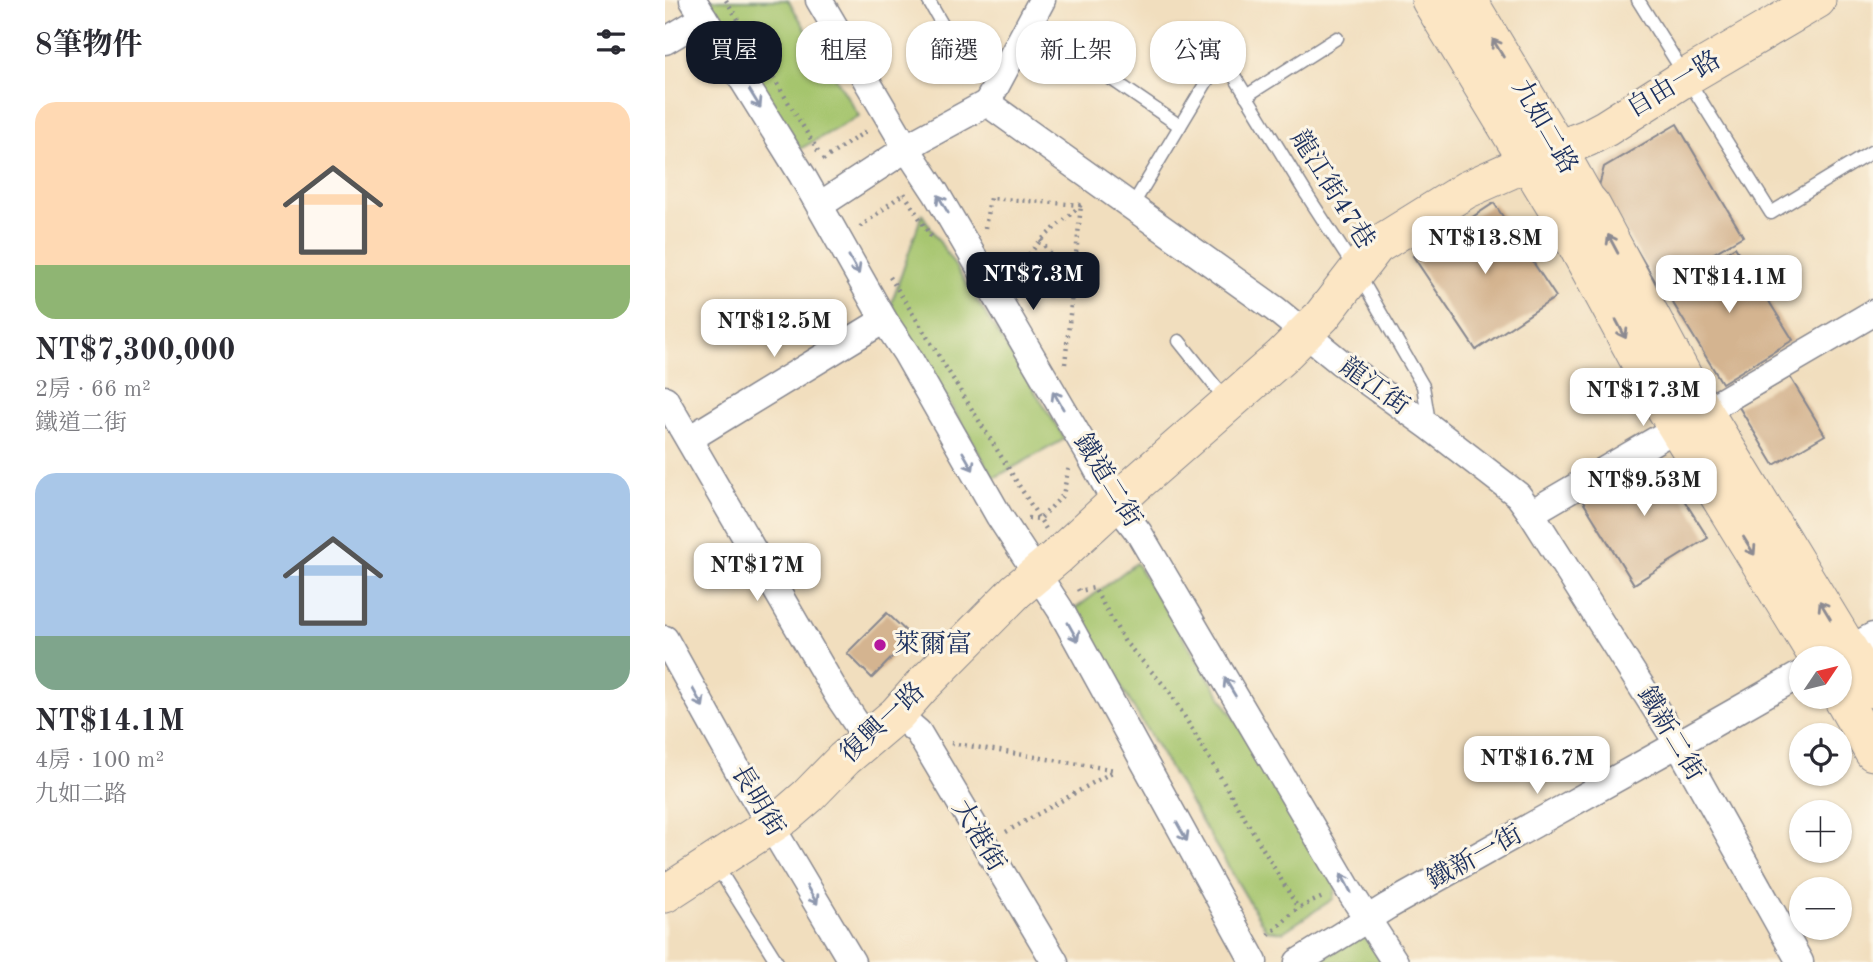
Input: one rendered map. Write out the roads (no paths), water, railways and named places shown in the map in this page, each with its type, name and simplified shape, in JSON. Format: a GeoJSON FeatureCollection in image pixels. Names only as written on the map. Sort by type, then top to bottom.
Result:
{"type":"FeatureCollection","features":[{"type":"Feature","properties":{"kind":"street","name":"鐵道二街"},"geometry":{"type":"LineString","coordinates":[[819,0],[936,193],[1115,502],[1139,533],[1350,892],[1395,962]]}},
{"type":"Feature","properties":{"kind":"street"},"geometry":{"type":"LineString","coordinates":[[820,205],[927,136],[986,103],[1042,0]]}},
{"type":"Feature","properties":{"kind":"street","name":"九如二路"},"geometry":{"type":"LineString","coordinates":[[1430,0],[1543,155],[1592,205],[1688,385],[1690,419],[1840,646]]}},
{"type":"Feature","properties":{"kind":"street","name":"九如二路"},"geometry":{"type":"LineString","coordinates":[[1468,0],[1543,155]]}},
{"type":"Feature","properties":{"kind":"street","name":"自由一路"},"geometry":{"type":"LineString","coordinates":[[1304,333],[1322,316],[1376,246],[1466,190],[1606,128],[1798,5]]}},
{"type":"Feature","properties":{"kind":"street"},"geometry":{"type":"LineString","coordinates":[[665,41],[699,9],[820,205],[999,516],[1061,609],[1254,962]]}},
{"type":"Feature","properties":{"kind":"street","name":"龍江街"},"geometry":{"type":"LineString","coordinates":[[986,103],[1275,309],[1348,368],[1518,495],[1531,513]]}},
{"type":"Feature","properties":{"kind":"street"},"geometry":{"type":"LineString","coordinates":[[1531,513],[1873,313]]}},
{"type":"Feature","properties":{"kind":"street"},"geometry":{"type":"LineString","coordinates":[[689,439],[884,320]]}},
{"type":"Feature","properties":{"kind":"street","name":"復興一路"},"geometry":{"type":"LineString","coordinates":[[670,886],[771,825],[808,796],[843,759],[897,714],[1016,591],[1281,357],[1304,333]]}},
{"type":"Feature","properties":{"kind":"street"},"geometry":{"type":"LineString","coordinates":[[665,399],[838,696],[867,739]]}},
{"type":"Feature","properties":{"kind":"street","name":"鐵新二街"},"geometry":{"type":"LineString","coordinates":[[1531,513],[1678,744],[1800,962]]}},
{"type":"Feature","properties":{"kind":"street","name":"長明街"},"geometry":{"type":"LineString","coordinates":[[665,639],[852,962]]}},
{"type":"Feature","properties":{"kind":"street","name":"九如二路"},"geometry":{"type":"LineString","coordinates":[[1852,662],[1873,690]]}},
{"type":"Feature","properties":{"kind":"street","name":"鐵新一街"},"geometry":{"type":"LineString","coordinates":[[1297,962],[1388,906],[1789,681]]}},
{"type":"Feature","properties":{"kind":"street"},"geometry":{"type":"LineString","coordinates":[[1848,709],[1873,752]]}},
{"type":"Feature","properties":{"kind":"street","name":"大港街"},"geometry":{"type":"LineString","coordinates":[[897,714],[918,732],[1055,962]]}},
{"type":"Feature","properties":{"kind":"lane"},"geometry":{"type":"LineString","coordinates":[[928,0],[940,21]]}},
{"type":"Feature","properties":{"kind":"lane"},"geometry":{"type":"LineString","coordinates":[[1638,0],[1771,212],[1873,152]]}},
{"type":"Feature","properties":{"kind":"lane"},"geometry":{"type":"LineString","coordinates":[[1246,96],[1337,38]]}},
{"type":"Feature","properties":{"kind":"lane","name":"龍江街47巷"},"geometry":{"type":"LineString","coordinates":[[1180,126],[1222,56],[1357,272],[1423,386],[1430,427]]}},
{"type":"Feature","properties":{"kind":"lane"},"geometry":{"type":"LineString","coordinates":[[1119,84],[1180,126],[1132,206]]}},
{"type":"Feature","properties":{"kind":"lane"},"geometry":{"type":"LineString","coordinates":[[1179,341],[1228,402]]}},
{"type":"Feature","properties":{"kind":"lane"},"geometry":{"type":"LineString","coordinates":[[713,862],[777,962]]}},
{"type":"Feature","properties":{"kind":"place","name":"萊爾富"},"geometry":{"type":"Point","coordinates":[880,645]}}]}
